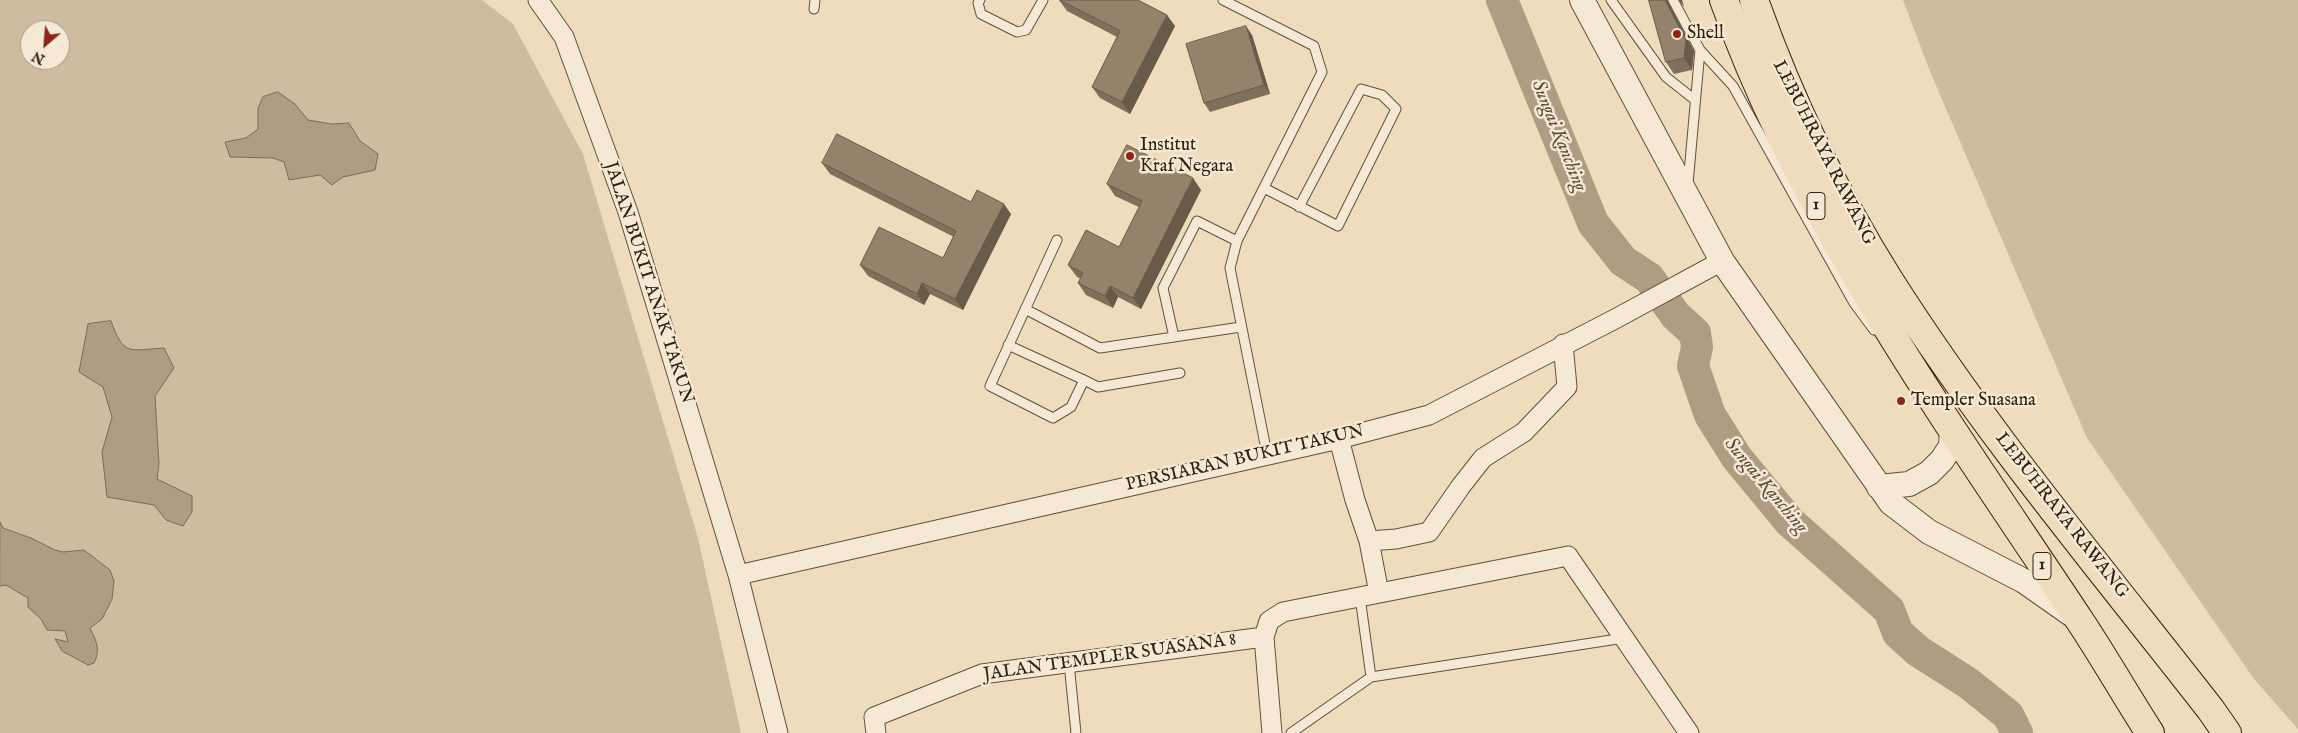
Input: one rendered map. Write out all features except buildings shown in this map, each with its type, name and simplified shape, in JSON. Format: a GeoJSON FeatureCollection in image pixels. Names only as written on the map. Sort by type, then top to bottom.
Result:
{"type":"FeatureCollection","features":[{"type":"Feature","properties":{"kind":"highway","name":"LEBUHRAYA RAWANG"},"geometry":{"type":"LineString","coordinates":[[1724,0],[1746,62],[1806,189],[1863,289],[1952,430],[2080,622],[2150,733]]}},
{"type":"Feature","properties":{"kind":"highway","name":"LEBUHRAYA RAWANG"},"geometry":{"type":"LineString","coordinates":[[1754,0],[1773,54],[1832,178],[1888,279],[2009,452],[2227,733]]}},
{"type":"Feature","properties":{"kind":"street"},"geometry":{"type":"LineString","coordinates":[[1582,0],[1722,261],[1891,503],[1929,532],[2024,581],[2080,622]]}},
{"type":"Feature","properties":{"kind":"street","name":"JALAN BUKIT ANAK TAKUN"},"geometry":{"type":"LineString","coordinates":[[544,3],[564,36],[628,212],[738,575],[778,733]]}},
{"type":"Feature","properties":{"kind":"street","name":"PERSIARAN BUKIT TAKUN"},"geometry":{"type":"LineString","coordinates":[[738,575],[1339,439],[1429,414],[1615,319],[1722,261]]}},
{"type":"Feature","properties":{"kind":"street"},"geometry":{"type":"LineString","coordinates":[[1369,541],[1396,539],[1429,532],[1483,458],[1524,432],[1567,387],[1564,344]]}},
{"type":"Feature","properties":{"kind":"street"},"geometry":{"type":"LineString","coordinates":[[1879,487],[1909,484],[1929,472],[1942,460],[1951,446],[1952,430]]}},
{"type":"Feature","properties":{"kind":"street"},"geometry":{"type":"LineString","coordinates":[[1339,439],[1355,500],[1369,541],[1379,593]]}},
{"type":"Feature","properties":{"kind":"street"},"geometry":{"type":"LineString","coordinates":[[1272,733],[1264,637],[1269,621],[1282,612],[1568,556],[1689,733]]}},
{"type":"Feature","properties":{"kind":"street","name":"JALAN TEMPLER SUASANA 8"},"geometry":{"type":"LineString","coordinates":[[875,725],[982,674],[1264,637]]}},
{"type":"Feature","properties":{"kind":"lane"},"geometry":{"type":"LineString","coordinates":[[980,0],[978,3],[981,14],[1017,32],[1026,30],[1043,0]]}},
{"type":"Feature","properties":{"kind":"lane"},"geometry":{"type":"LineString","coordinates":[[1224,0],[1314,46],[1322,72],[1237,241],[1230,268],[1267,454]]}},
{"type":"Feature","properties":{"kind":"lane"},"geometry":{"type":"LineString","coordinates":[[1611,0],[1666,77],[1695,100]]}},
{"type":"Feature","properties":{"kind":"lane"},"geometry":{"type":"LineString","coordinates":[[1673,0],[1700,50],[1733,86],[1854,303],[1882,341]]}},
{"type":"Feature","properties":{"kind":"lane"},"geometry":{"type":"LineString","coordinates":[[1687,194],[1700,50]]}},
{"type":"Feature","properties":{"kind":"lane"},"geometry":{"type":"LineString","coordinates":[[1264,188],[1299,206],[1338,226],[1396,109],[1382,95],[1361,88],[1299,206]]}},
{"type":"Feature","properties":{"kind":"lane"},"geometry":{"type":"LineString","coordinates":[[1174,337],[1163,288],[1197,221],[1237,241]]}},
{"type":"Feature","properties":{"kind":"lane"},"geometry":{"type":"LineString","coordinates":[[1057,240],[990,386],[1053,418],[1071,407],[1084,380]]}},
{"type":"Feature","properties":{"kind":"lane"},"geometry":{"type":"LineString","coordinates":[[1025,310],[1100,348],[1241,327]]}},
{"type":"Feature","properties":{"kind":"lane"},"geometry":{"type":"LineString","coordinates":[[1008,345],[1098,387],[1180,373]]}},
{"type":"Feature","properties":{"kind":"lane"},"geometry":{"type":"LineString","coordinates":[[1894,357],[1917,387],[1933,400]]}},
{"type":"Feature","properties":{"kind":"lane"},"geometry":{"type":"LineString","coordinates":[[1360,597],[1371,676]]}},
{"type":"Feature","properties":{"kind":"lane"},"geometry":{"type":"LineString","coordinates":[[1291,733],[1371,676],[1624,638]]}},
{"type":"Feature","properties":{"kind":"lane"},"geometry":{"type":"LineString","coordinates":[[1069,664],[1076,733]]}},
{"type":"Feature","properties":{"kind":"shaded area"},"geometry":{"type":"Polygon","coordinates":[[[0,0],[482,0],[513,24],[583,154],[698,538],[741,733],[0,733],[0,0]]]}},
{"type":"Feature","properties":{"kind":"shaded area"},"geometry":{"type":"Polygon","coordinates":[[[1903,0],[2298,0],[2298,729],[2254,679],[2087,438],[1929,69],[1903,0]]]}},
{"type":"Feature","properties":{"kind":"shaded area"},"geometry":{"type":"Polygon","coordinates":[[[278,92],[295,104],[308,120],[332,124],[349,123],[360,141],[378,154],[375,170],[343,177],[332,185],[320,175],[289,180],[284,162],[273,158],[230,157],[225,142],[246,138],[258,129],[258,108],[263,97],[278,92]]]}},
{"type":"Feature","properties":{"kind":"shaded area"},"geometry":{"type":"Polygon","coordinates":[[[111,321],[124,346],[135,350],[164,348],[174,368],[155,396],[159,464],[157,479],[192,496],[192,512],[183,526],[166,520],[154,505],[107,497],[102,452],[112,417],[103,387],[79,372],[88,324],[111,321]]]}},
{"type":"Feature","properties":{"kind":"shaded area"},"geometry":{"type":"Polygon","coordinates":[[[0,522],[3,528],[31,538],[55,550],[63,552],[84,550],[110,570],[114,581],[112,599],[102,619],[90,628],[96,641],[97,649],[94,663],[88,665],[62,651],[55,639],[68,642],[65,631],[47,630],[41,619],[28,607],[28,598],[6,585],[0,586],[0,522]]]}},
{"type":"Feature","properties":{"kind":"waterway","name":"Sungai Kanching"},"geometry":{"type":"LineString","coordinates":[[1502,0],[1593,223],[1623,261],[1649,278],[1676,316],[1695,333],[1697,347],[1693,366],[1710,415],[1737,458],[1790,522],[1889,610],[1898,633],[1918,651],[1968,683],[2008,715],[2017,733]]}},
{"type":"Feature","properties":{"kind":"place","name":"Shell"},"geometry":{"type":"Point","coordinates":[1677,34]}},
{"type":"Feature","properties":{"kind":"place","name":"Institut Kraf Negara"},"geometry":{"type":"Point","coordinates":[1130,156]}},
{"type":"Feature","properties":{"kind":"place","name":"Templer Suasana"},"geometry":{"type":"Point","coordinates":[1901,401]}}]}
